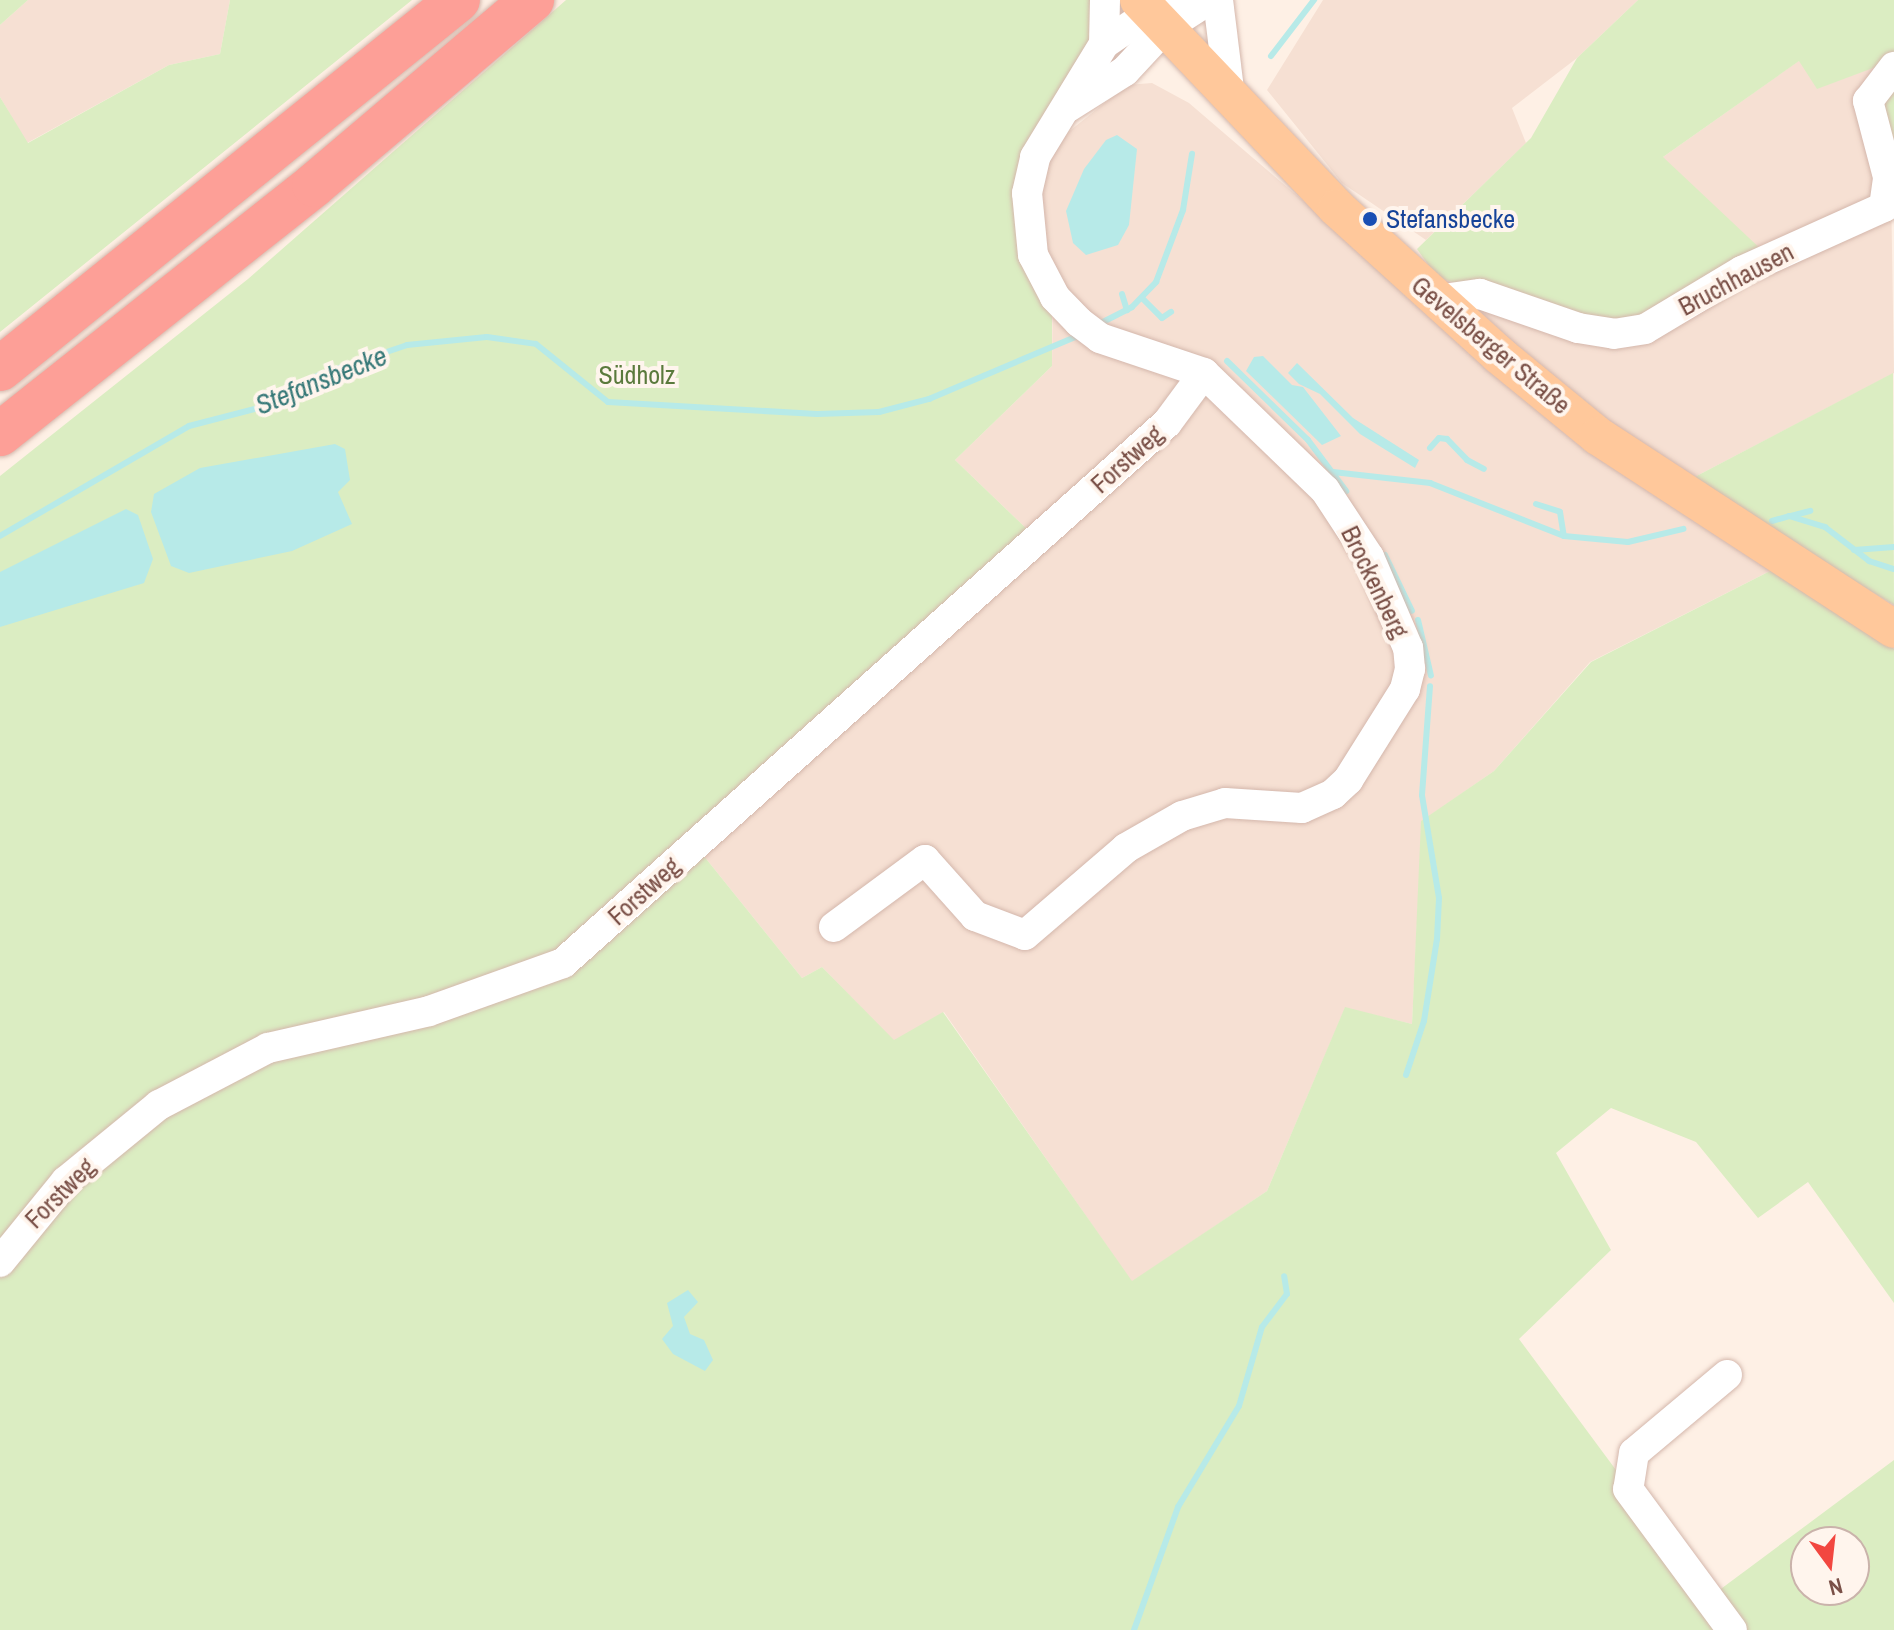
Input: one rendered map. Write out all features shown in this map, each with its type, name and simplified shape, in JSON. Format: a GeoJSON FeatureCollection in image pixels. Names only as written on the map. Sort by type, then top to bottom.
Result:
{"type":"FeatureCollection","features":[{"type":"Feature","properties":{"kind":"highway"},"geometry":{"type":"LineString","coordinates":[[0,369],[458,0]]}},
{"type":"Feature","properties":{"kind":"highway"},"geometry":{"type":"LineString","coordinates":[[0,434],[314,185],[532,0]]}},
{"type":"Feature","properties":{"kind":"main road","name":"Gevelsberger Straße"},"geometry":{"type":"LineString","coordinates":[[1155,11],[1230,98],[1441,305],[1598,436],[1894,629]]}},
{"type":"Feature","properties":{"kind":"street","name":"Brockenberg"},"geometry":{"type":"LineString","coordinates":[[1104,44],[1105,0]]}},
{"type":"Feature","properties":{"kind":"street"},"geometry":{"type":"LineString","coordinates":[[1155,11],[1209,0]]}},
{"type":"Feature","properties":{"kind":"street"},"geometry":{"type":"LineString","coordinates":[[1218,0],[1230,98]]}},
{"type":"Feature","properties":{"kind":"street","name":"Brockenberg"},"geometry":{"type":"LineString","coordinates":[[834,927],[925,860],[975,916],[1025,935],[1126,848],[1182,816],[1225,803],[1302,808],[1348,780],[1405,689],[1410,669],[1408,648],[1369,557],[1325,490],[1204,373],[1090,330],[1044,279],[1027,225],[1035,157],[1104,44],[1155,11]]}},
{"type":"Feature","properties":{"kind":"street","name":"Brockenberg"},"geometry":{"type":"LineString","coordinates":[[1065,109],[1125,71],[1155,11]]}},
{"type":"Feature","properties":{"kind":"street","name":"Bruchhausen"},"geometry":{"type":"LineString","coordinates":[[1441,305],[1450,298],[1480,294],[1578,328],[1614,334],[1645,329],[1742,271],[1884,207],[1888,177],[1868,101],[1894,67]]}},
{"type":"Feature","properties":{"kind":"street","name":"Forstweg"},"geometry":{"type":"LineString","coordinates":[[0,1262],[66,1181],[159,1105],[268,1048],[429,1011],[563,963],[1167,423],[1204,373]]}},
{"type":"Feature","properties":{"kind":"street"},"geometry":{"type":"LineString","coordinates":[[1727,1375],[1634,1453],[1628,1489],[1732,1630]]}},
{"type":"Feature","properties":{"kind":"shaded area"},"geometry":{"type":"Polygon","coordinates":[[[28,0],[230,0],[220,54],[169,65],[27,143],[0,97],[0,25],[28,0]]]}},
{"type":"Feature","properties":{"kind":"shaded area"},"geometry":{"type":"Polygon","coordinates":[[[1323,0],[1638,0],[1577,58],[1512,108],[1526,143],[1426,240],[1342,183],[1267,90],[1323,0]]]}},
{"type":"Feature","properties":{"kind":"shaded area"},"geometry":{"type":"Polygon","coordinates":[[[1800,60],[1889,61],[1894,373],[1687,481],[1601,417],[1437,277],[1576,323],[1663,157],[1800,60]]]}},
{"type":"Feature","properties":{"kind":"shaded area"},"geometry":{"type":"Polygon","coordinates":[[[1152,83],[1189,103],[1322,217],[1776,568],[1590,662],[1494,771],[1422,821],[1412,1024],[1345,1008],[1267,1191],[1132,1282],[944,1012],[894,1041],[822,967],[802,978],[699,850],[1032,534],[955,460],[1052,366],[1053,273],[1044,251],[1041,179],[1061,138],[1127,85],[1152,83]]]}},
{"type":"Feature","properties":{"kind":"green space"},"geometry":{"type":"Polygon","coordinates":[[[0,0],[28,0],[0,25],[0,0]]]}},
{"type":"Feature","properties":{"kind":"green space"},"geometry":{"type":"Polygon","coordinates":[[[230,0],[412,0],[0,332],[0,97],[28,143],[169,65],[220,54],[230,0]]]}},
{"type":"Feature","properties":{"kind":"green space","name":"Südholz"},"geometry":{"type":"Polygon","coordinates":[[[566,0],[1092,0],[1088,51],[1024,157],[1018,196],[1023,255],[1052,308],[1052,366],[955,460],[1032,534],[1111,465],[684,850],[699,850],[802,978],[822,967],[894,1040],[943,1012],[1132,1281],[1267,1191],[1345,1007],[1412,1024],[1421,821],[1494,771],[1591,662],[1776,568],[1894,649],[1894,1303],[1808,1182],[1758,1218],[1696,1142],[1611,1108],[1556,1153],[1611,1250],[1519,1339],[1710,1597],[1705,1601],[1727,1630],[0,1630],[0,1252],[68,1183],[160,1109],[272,1051],[384,1026],[383,1017],[268,1045],[157,1101],[68,1173],[0,1250],[0,476],[248,279],[566,0]]]}},
{"type":"Feature","properties":{"kind":"green space"},"geometry":{"type":"Polygon","coordinates":[[[1638,0],[1894,0],[1894,163],[1877,99],[1889,62],[1817,89],[1799,61],[1663,157],[1765,253],[1660,314],[1576,323],[1437,277],[1417,249],[1531,138],[1577,58],[1638,0]]]}},
{"type":"Feature","properties":{"kind":"green space"},"geometry":{"type":"Polygon","coordinates":[[[1893,373],[1894,605],[1687,481],[1893,373]]]}},
{"type":"Feature","properties":{"kind":"green space"},"geometry":{"type":"Polygon","coordinates":[[[1894,1460],[1894,1630],[1737,1630],[1710,1597],[1790,1537],[1790,1606],[1870,1606],[1870,1526],[1805,1526],[1894,1460]]]}},
{"type":"Feature","properties":{"kind":"water"},"geometry":{"type":"Polygon","coordinates":[[[1117,135],[1137,149],[1129,225],[1118,245],[1086,255],[1073,243],[1066,211],[1084,169],[1106,140],[1117,135]]]}},
{"type":"Feature","properties":{"kind":"water"},"geometry":{"type":"Polygon","coordinates":[[[1263,356],[1292,385],[1303,387],[1341,436],[1322,445],[1246,371],[1254,357],[1263,356]]]}},
{"type":"Feature","properties":{"kind":"water"},"geometry":{"type":"Polygon","coordinates":[[[1297,363],[1353,418],[1419,460],[1415,468],[1360,434],[1320,394],[1299,384],[1288,373],[1297,363]]]}},
{"type":"Feature","properties":{"kind":"water"},"geometry":{"type":"Polygon","coordinates":[[[335,444],[345,449],[350,480],[338,492],[352,524],[292,551],[189,573],[171,566],[151,512],[154,494],[200,468],[335,444]]]}},
{"type":"Feature","properties":{"kind":"water"},"geometry":{"type":"Polygon","coordinates":[[[126,509],[138,515],[153,559],[144,583],[0,627],[0,572],[126,509]]]}},
{"type":"Feature","properties":{"kind":"water"},"geometry":{"type":"Polygon","coordinates":[[[688,1290],[698,1302],[684,1317],[690,1334],[704,1340],[713,1360],[705,1371],[673,1354],[662,1339],[673,1326],[667,1303],[688,1290]]]}},
{"type":"Feature","properties":{"kind":"waterway","name":"Stefansbecke"},"geometry":{"type":"LineString","coordinates":[[1271,56],[1314,0]]}},
{"type":"Feature","properties":{"kind":"waterway","name":"Stefansbecke"},"geometry":{"type":"LineString","coordinates":[[1097,325],[1132,307],[1156,282],[1183,210],[1192,154]]}},
{"type":"Feature","properties":{"kind":"waterway"},"geometry":{"type":"LineString","coordinates":[[1122,294],[1127,310]]}},
{"type":"Feature","properties":{"kind":"waterway"},"geometry":{"type":"LineString","coordinates":[[1142,298],[1162,318],[1171,312]]}},
{"type":"Feature","properties":{"kind":"waterway","name":"Stefansbecke"},"geometry":{"type":"LineString","coordinates":[[0,536],[189,426],[258,408],[321,374],[407,345],[487,337],[536,344],[608,402],[817,414],[879,412],[929,399],[1080,335]]}},
{"type":"Feature","properties":{"kind":"waterway"},"geometry":{"type":"LineString","coordinates":[[1227,361],[1308,440],[1346,491]]}},
{"type":"Feature","properties":{"kind":"waterway"},"geometry":{"type":"LineString","coordinates":[[1430,448],[1439,438],[1447,439],[1467,460],[1484,469]]}},
{"type":"Feature","properties":{"kind":"waterway"},"geometry":{"type":"LineString","coordinates":[[1333,472],[1430,483],[1564,536],[1628,542],[1683,529]]}},
{"type":"Feature","properties":{"kind":"waterway"},"geometry":{"type":"LineString","coordinates":[[1536,504],[1560,512],[1564,536]]}},
{"type":"Feature","properties":{"kind":"waterway"},"geometry":{"type":"LineString","coordinates":[[1791,516],[1810,511]]}},
{"type":"Feature","properties":{"kind":"waterway"},"geometry":{"type":"LineString","coordinates":[[1772,521],[1789,516],[1825,527],[1869,561],[1894,569]]}},
{"type":"Feature","properties":{"kind":"waterway"},"geometry":{"type":"LineString","coordinates":[[1854,550],[1894,547]]}},
{"type":"Feature","properties":{"kind":"waterway"},"geometry":{"type":"LineString","coordinates":[[1385,555],[1412,611]]}},
{"type":"Feature","properties":{"kind":"waterway"},"geometry":{"type":"LineString","coordinates":[[1418,620],[1431,676]]}},
{"type":"Feature","properties":{"kind":"waterway"},"geometry":{"type":"LineString","coordinates":[[1406,1075],[1424,1021],[1437,939],[1439,898],[1422,795],[1430,686]]}},
{"type":"Feature","properties":{"kind":"waterway"},"geometry":{"type":"LineString","coordinates":[[1134,1630],[1178,1507],[1239,1406],[1262,1327],[1287,1294],[1284,1276]]}},
{"type":"Feature","properties":{"kind":"place","name":"Stefansbecke"},"geometry":{"type":"Point","coordinates":[1370,219]}}]}
